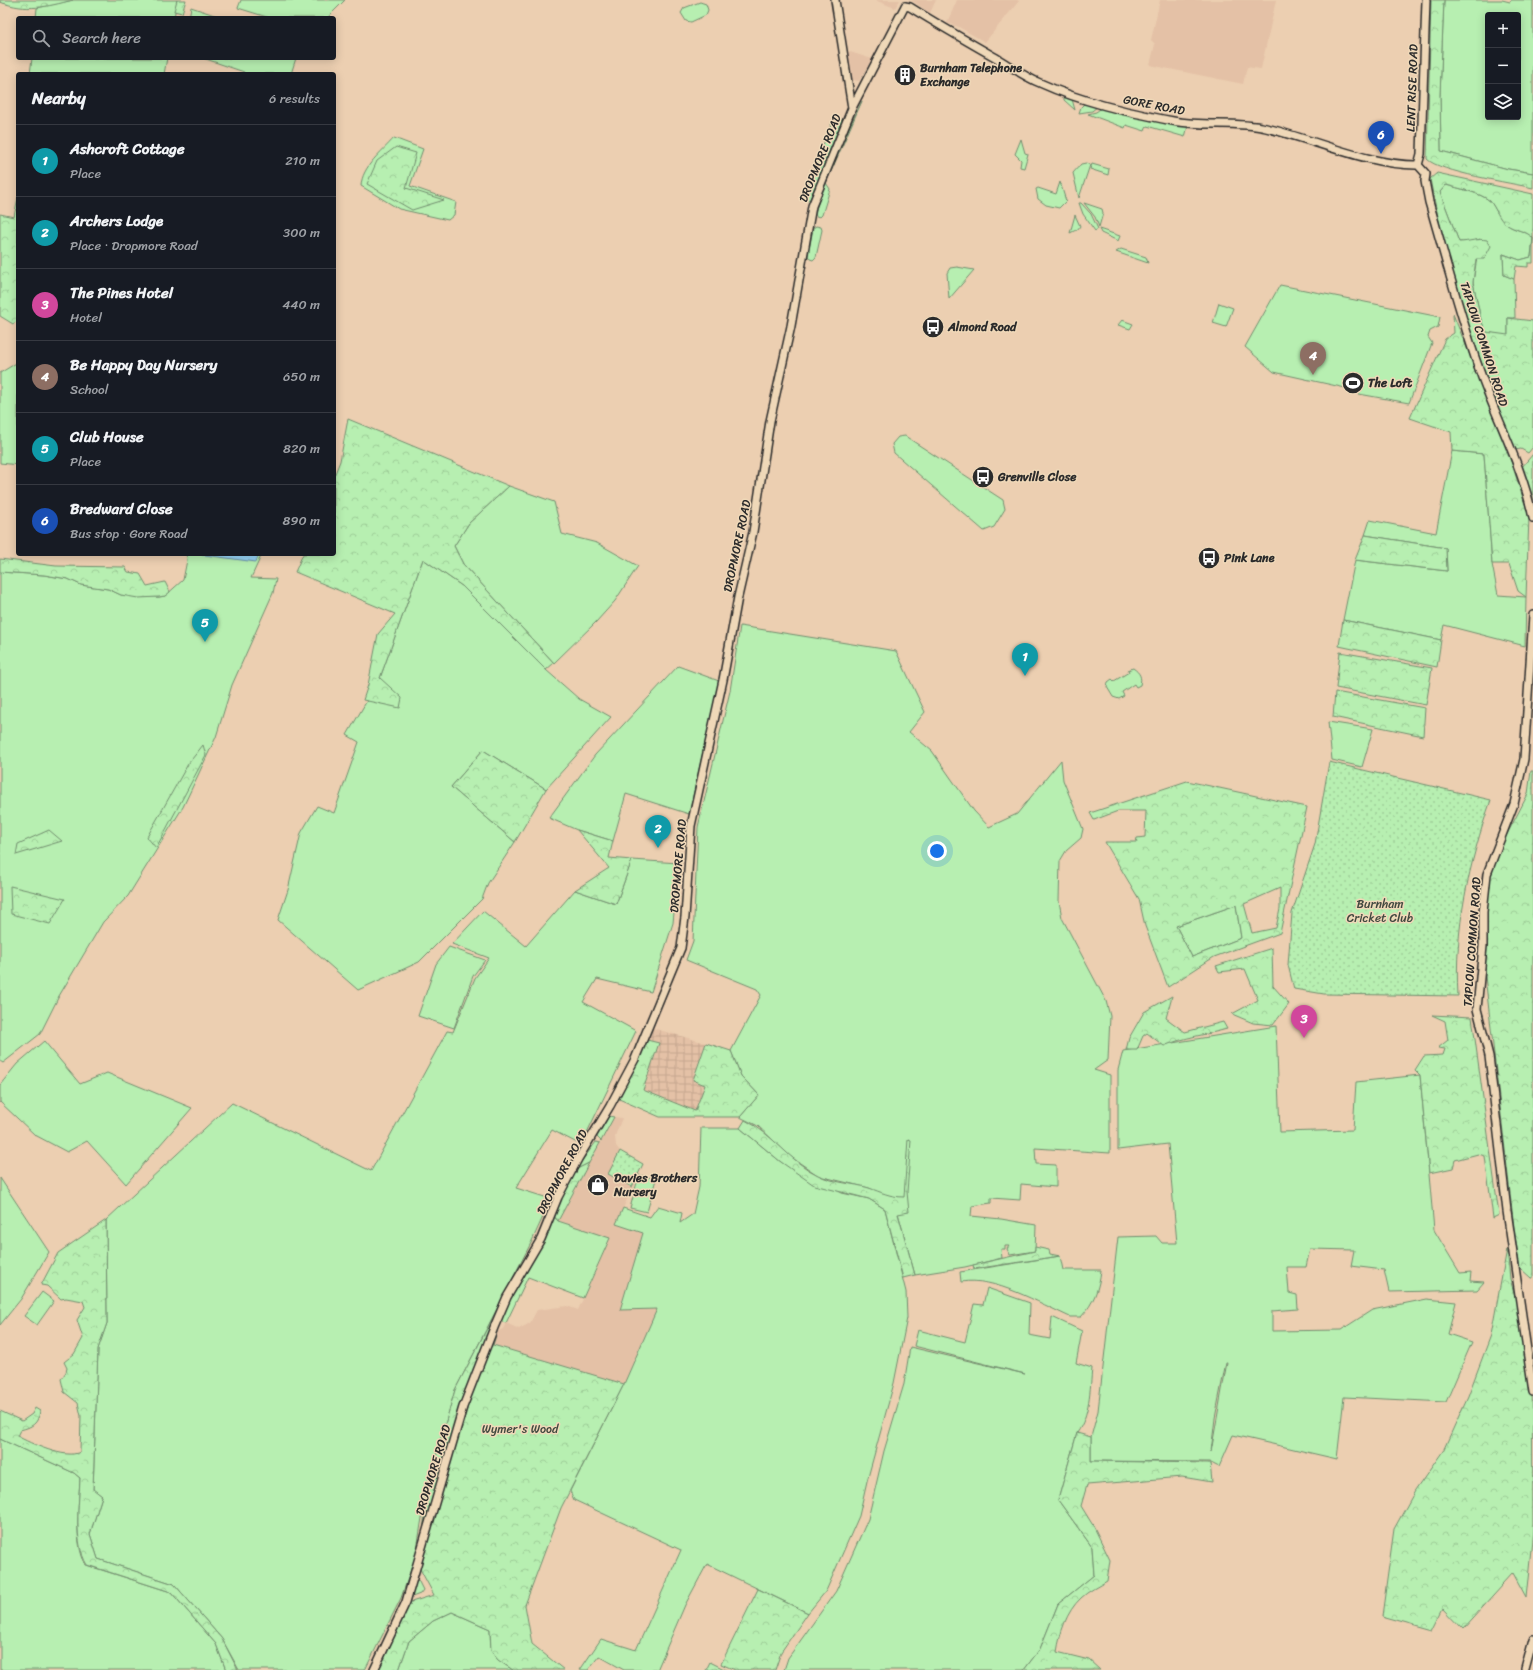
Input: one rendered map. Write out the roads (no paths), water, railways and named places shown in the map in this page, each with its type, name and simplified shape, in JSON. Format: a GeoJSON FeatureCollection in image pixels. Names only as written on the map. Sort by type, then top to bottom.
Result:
{"type":"FeatureCollection","features":[{"type":"Feature","properties":{"kind":"street"},"geometry":{"type":"LineString","coordinates":[[835,0],[852,108]]}},
{"type":"Feature","properties":{"kind":"street","name":"LENT RISE ROAD"},"geometry":{"type":"LineString","coordinates":[[1418,165],[1421,154],[1426,0]]}},
{"type":"Feature","properties":{"kind":"street","name":"GORE ROAD"},"geometry":{"type":"LineString","coordinates":[[904,3],[979,49],[994,56],[1016,72],[1048,87],[1082,99],[1126,112],[1176,122],[1249,124],[1294,135],[1363,156],[1406,165],[1418,165]]}},
{"type":"Feature","properties":{"kind":"street","name":"DROPMORE ROAD"},"geometry":{"type":"LineString","coordinates":[[374,1670],[406,1602],[463,1407],[506,1297],[541,1239],[558,1197],[635,1059],[681,948],[685,917],[691,826],[723,680],[738,597],[753,532],[770,420],[791,326],[812,206],[852,108],[904,3]]}},
{"type":"Feature","properties":{"kind":"street"},"geometry":{"type":"LineString","coordinates":[[850,89],[853,92],[860,93]]}},
{"type":"Feature","properties":{"kind":"street","name":"TAPLOW COMMON ROAD"},"geometry":{"type":"LineString","coordinates":[[1418,165],[1426,174],[1425,181],[1429,202],[1475,358],[1496,415],[1519,466],[1533,518]]}},
{"type":"Feature","properties":{"kind":"street","name":"TAPLOW COMMON ROAD"},"geometry":{"type":"LineString","coordinates":[[1533,615],[1524,759],[1514,804],[1487,874],[1483,912],[1483,946],[1477,1009],[1489,1056],[1507,1211],[1533,1392]]}},
{"type":"Feature","properties":{"kind":"street"},"geometry":{"type":"LineString","coordinates":[[1525,1670],[1533,1640]]}},
{"type":"Feature","properties":{"kind":"water"},"geometry":{"type":"Polygon","coordinates":[[[212,556],[258,556],[256,562],[212,556]]]}},
{"type":"Feature","properties":{"kind":"place","name":"Burnham Telephone Exchange"},"geometry":{"type":"Point","coordinates":[905,75]}},
{"type":"Feature","properties":{"kind":"place","name":"Bredward Close"},"geometry":{"type":"Point","coordinates":[1381,154]}},
{"type":"Feature","properties":{"kind":"place","name":"Almond Road"},"geometry":{"type":"Point","coordinates":[933,327]}},
{"type":"Feature","properties":{"kind":"place","name":"Be Happy Day Nursery"},"geometry":{"type":"Point","coordinates":[1313,375]}},
{"type":"Feature","properties":{"kind":"place","name":"The Loft"},"geometry":{"type":"Point","coordinates":[1353,383]}},
{"type":"Feature","properties":{"kind":"place","name":"Grenville Close"},"geometry":{"type":"Point","coordinates":[983,477]}},
{"type":"Feature","properties":{"kind":"place","name":"Pink Lane"},"geometry":{"type":"Point","coordinates":[1209,558]}},
{"type":"Feature","properties":{"kind":"place","name":"Club House"},"geometry":{"type":"Point","coordinates":[205,642]}},
{"type":"Feature","properties":{"kind":"place","name":"Ashcroft Cottage"},"geometry":{"type":"Point","coordinates":[1025,676]}},
{"type":"Feature","properties":{"kind":"place","name":"Archers Lodge"},"geometry":{"type":"Point","coordinates":[658,848]}},
{"type":"Feature","properties":{"kind":"place","name":"The Pines Hotel"},"geometry":{"type":"Point","coordinates":[1304,1038]}},
{"type":"Feature","properties":{"kind":"place","name":"Davies Brothers Nursery"},"geometry":{"type":"Point","coordinates":[598,1185]}},
{"type":"Feature","properties":{"kind":"park label","name":"Burnham Cricket Club"},"geometry":{"type":"Point","coordinates":[1380,911]}},
{"type":"Feature","properties":{"kind":"park label","name":"Wymer's Wood"},"geometry":{"type":"Point","coordinates":[520,1429]}}]}
